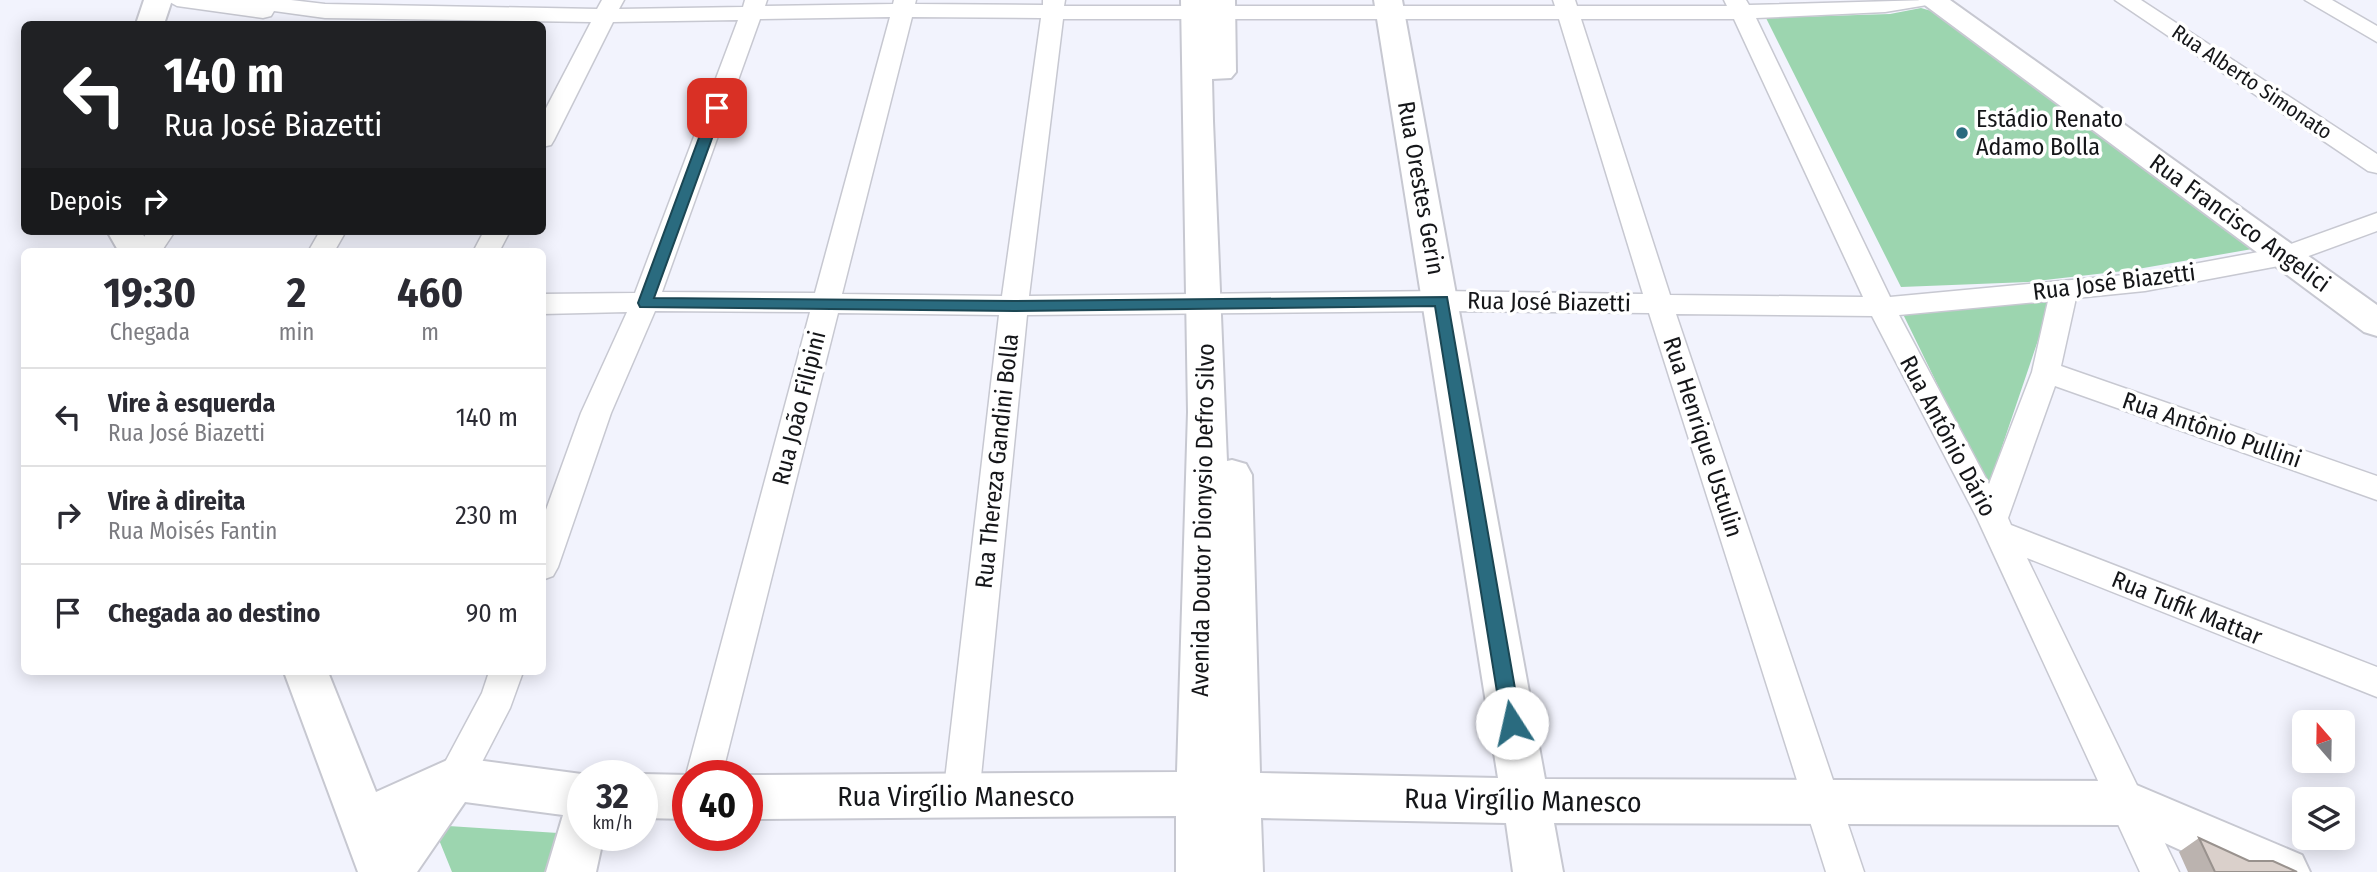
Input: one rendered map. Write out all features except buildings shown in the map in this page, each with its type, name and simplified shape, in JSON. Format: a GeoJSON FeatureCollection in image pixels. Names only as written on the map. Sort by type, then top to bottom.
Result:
{"type":"FeatureCollection","features":[{"type":"Feature","properties":{"kind":"street"},"geometry":{"type":"LineString","coordinates":[[151,21],[158,0]]}},
{"type":"Feature","properties":{"kind":"street"},"geometry":{"type":"LineString","coordinates":[[177,0],[328,13],[904,5],[1885,6],[1919,0]]}},
{"type":"Feature","properties":{"kind":"street"},"geometry":{"type":"LineString","coordinates":[[242,0],[328,13]]}},
{"type":"Feature","properties":{"kind":"street","name":"Rua Francisco Angelici"},"geometry":{"type":"LineString","coordinates":[[1932,0],[2377,323]]}},
{"type":"Feature","properties":{"kind":"street","name":"Rua Alberto Simonato"},"geometry":{"type":"LineString","coordinates":[[2126,0],[2377,165]]}},
{"type":"Feature","properties":{"kind":"street"},"geometry":{"type":"LineString","coordinates":[[2316,0],[2377,35]]}},
{"type":"Feature","properties":{"kind":"street","name":"Rua João Filipini"},"geometry":{"type":"LineString","coordinates":[[708,760],[904,5]]}},
{"type":"Feature","properties":{"kind":"street"},"geometry":{"type":"LineString","coordinates":[[546,556],[596,413],[645,303],[754,6]]}},
{"type":"Feature","properties":{"kind":"street","name":"Rua Thereza Gandini Bolla"},"geometry":{"type":"LineString","coordinates":[[961,797],[1014,306],[1053,6]]}},
{"type":"Feature","properties":{"kind":"street","name":"Rua Orestes Gerin"},"geometry":{"type":"LineString","coordinates":[[1389,6],[1538,872]]}},
{"type":"Feature","properties":{"kind":"street","name":"Rua Henrique Ustulin"},"geometry":{"type":"LineString","coordinates":[[1566,6],[1658,303],[1845,872]]}},
{"type":"Feature","properties":{"kind":"street","name":"Rua Antônio Dário"},"geometry":{"type":"LineString","coordinates":[[1738,6],[1763,52],[1881,307],[1995,525],[2160,872]]}},
{"type":"Feature","properties":{"kind":"street","name":"Avenida Doutor Dionysio Defro Silvo"},"geometry":{"type":"LineString","coordinates":[[1208,7],[1197,174],[1218,302],[1206,583],[1219,795],[1238,872]]}},
{"type":"Feature","properties":{"kind":"street"},"geometry":{"type":"LineString","coordinates":[[546,132],[608,8]]}},
{"type":"Feature","properties":{"kind":"street","name":"Rua José Biazetti"},"geometry":{"type":"LineString","coordinates":[[546,304],[708,301],[1014,306],[1441,301],[1881,307],[2145,282],[2284,256],[2377,222]]}},
{"type":"Feature","properties":{"kind":"street"},"geometry":{"type":"LineString","coordinates":[[1995,525],[2046,372],[2064,290]]}},
{"type":"Feature","properties":{"kind":"street","name":"Rua Antônio Pullini"},"geometry":{"type":"LineString","coordinates":[[2046,372],[2377,488]]}},
{"type":"Feature","properties":{"kind":"street","name":"Rua Tufik Mattar"},"geometry":{"type":"LineString","coordinates":[[1995,525],[2377,682]]}},
{"type":"Feature","properties":{"kind":"street"},"geometry":{"type":"LineString","coordinates":[[307,675],[385,872],[454,779],[498,696],[505,675]]}},
{"type":"Feature","properties":{"kind":"street"},"geometry":{"type":"LineString","coordinates":[[363,822],[454,779],[567,793]]}},
{"type":"Feature","properties":{"kind":"street","name":"Avenida Doutor Dionysio Defro Silvo"},"geometry":{"type":"LineString","coordinates":[[1200,872],[1219,795]]}},
{"type":"Feature","properties":{"kind":"street","name":"Rua Virgílio Manesco"},"geometry":{"type":"LineString","coordinates":[[763,797],[1219,795],[1526,801],[2127,803],[2285,872]]}},
{"type":"Feature","properties":{"kind":"street"},"geometry":{"type":"LineString","coordinates":[[571,872],[576,851]]}},
{"type":"Feature","properties":{"kind":"green space","name":"Estádio Renato Adamo Bolla"},"geometry":{"type":"Polygon","coordinates":[[[1921,8],[1935,12],[2258,248],[2132,270],[2028,282],[1901,287],[1766,18],[1890,14],[1921,8]]]}},
{"type":"Feature","properties":{"kind":"green space"},"geometry":{"type":"Polygon","coordinates":[[[2051,302],[1988,488],[1901,310],[2051,302]]]}},
{"type":"Feature","properties":{"kind":"green space"},"geometry":{"type":"Polygon","coordinates":[[[433,825],[558,833],[545,872],[452,872],[433,825]]]}},
{"type":"Feature","properties":{"kind":"place","name":"Estádio Renato Adamo Bolla"},"geometry":{"type":"Point","coordinates":[1962,133]}},
{"type":"Feature","properties":{"kind":"route"},"geometry":{"type":"LineString","coordinates":[[717,108],[645,303],[708,301],[1014,306],[1441,301],[1462,414],[1479,541],[1512,723]]}}]}
